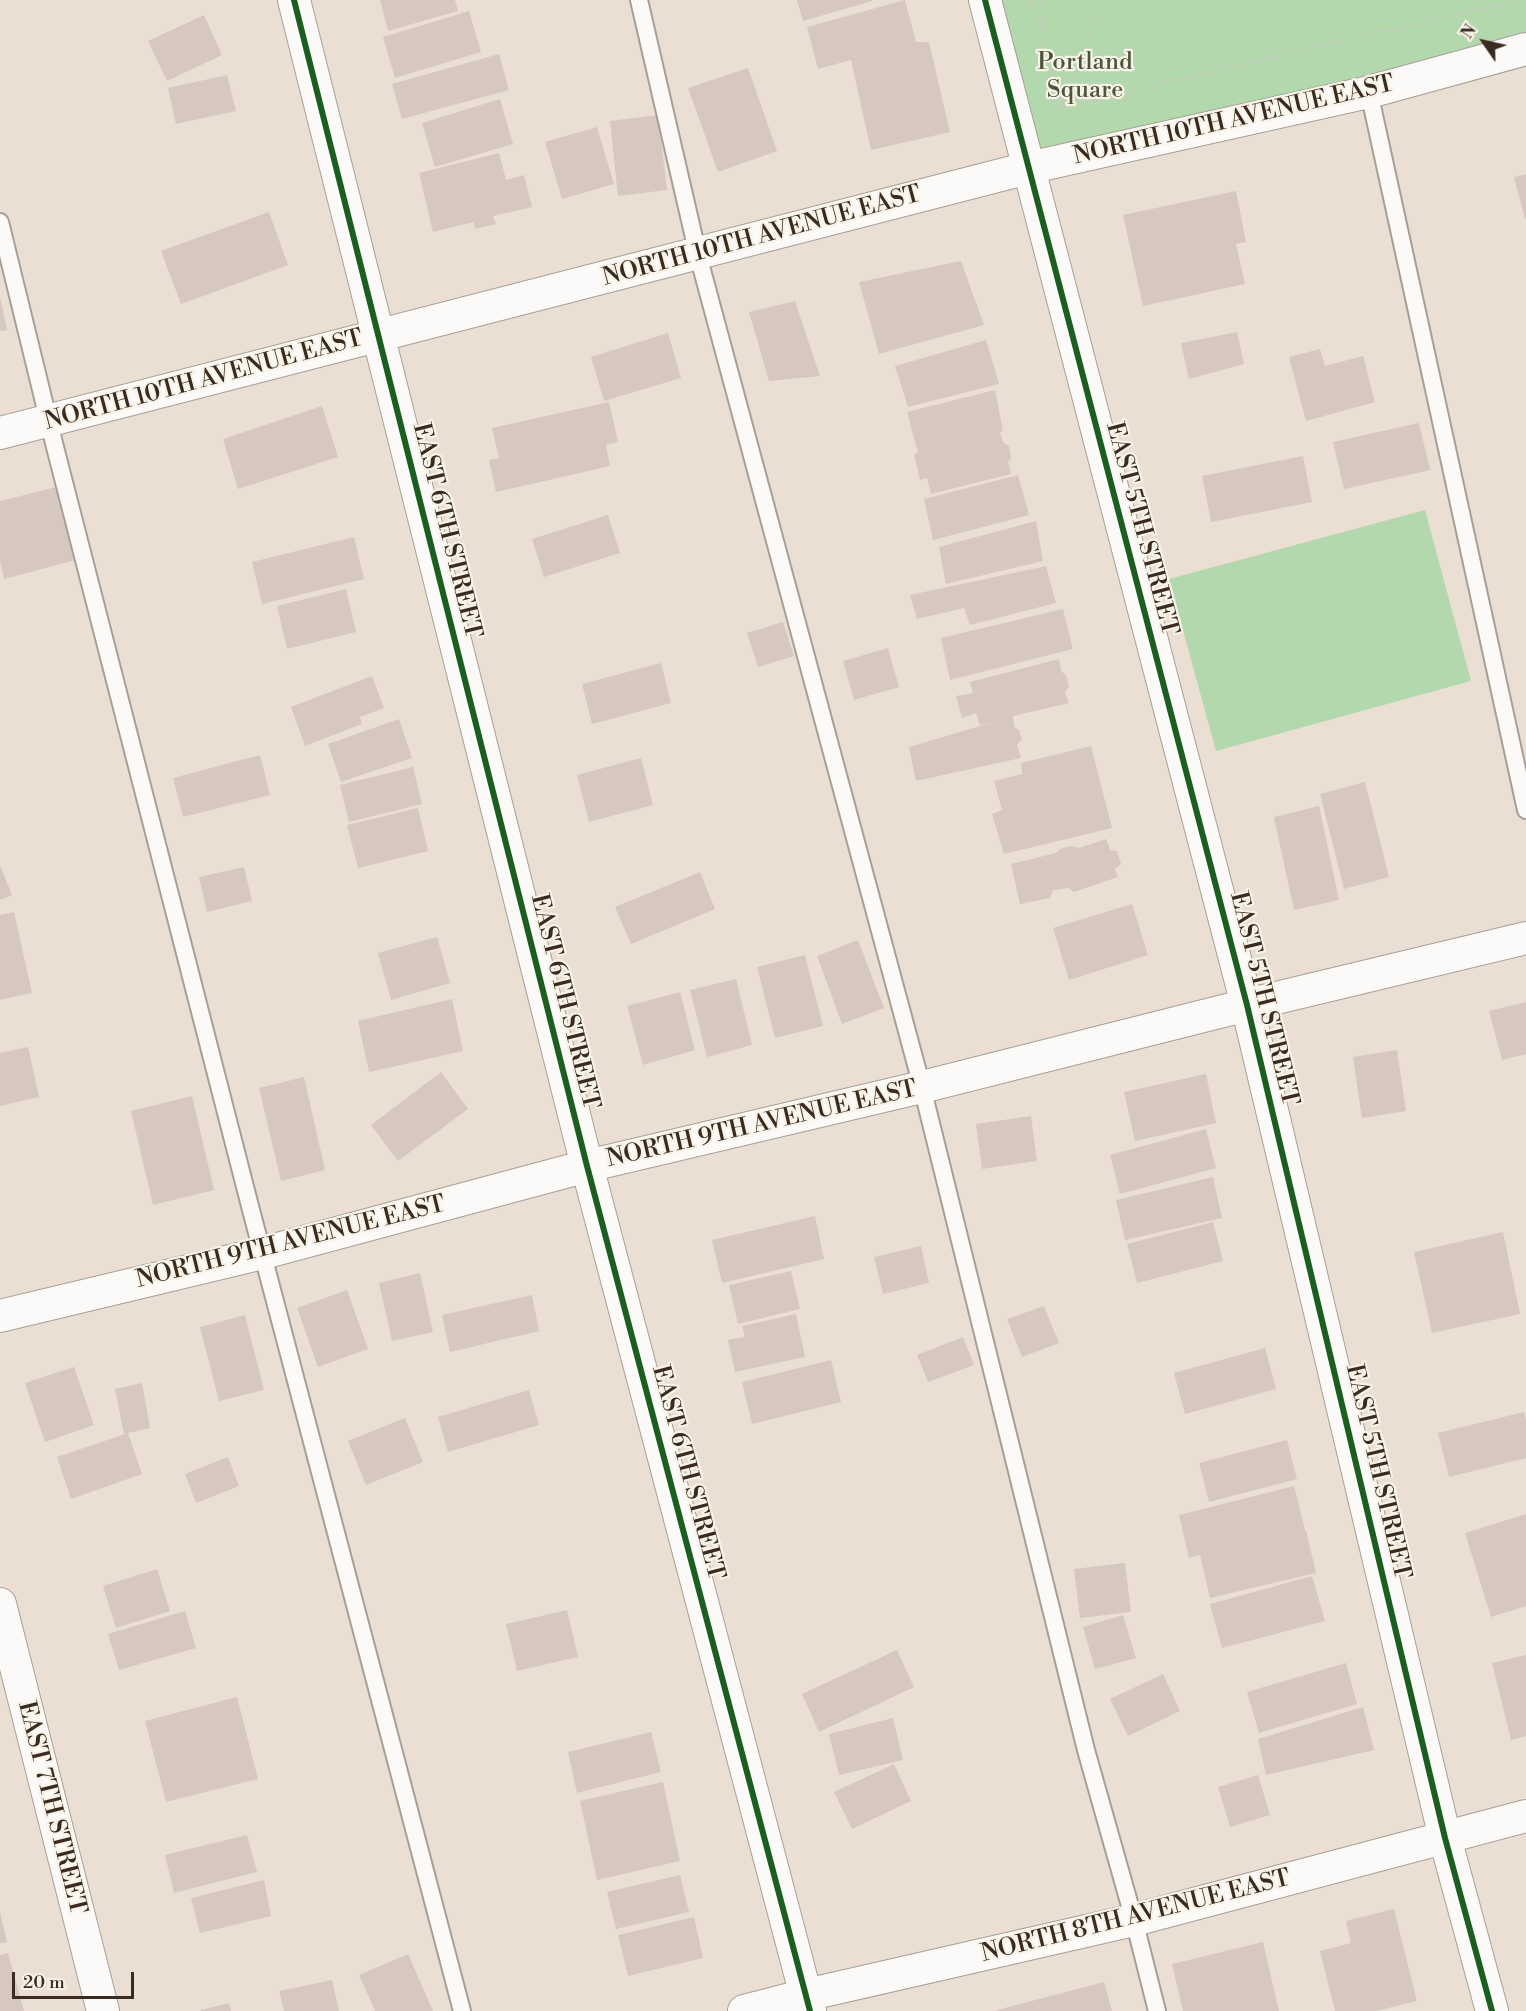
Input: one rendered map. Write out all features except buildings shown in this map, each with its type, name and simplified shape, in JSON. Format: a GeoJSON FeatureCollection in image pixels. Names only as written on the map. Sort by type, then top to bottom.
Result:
{"type":"FeatureCollection","features":[{"type":"Feature","properties":{"kind":"street","name":"EAST 6TH STREET"},"geometry":{"type":"LineString","coordinates":[[294,0],[587,1166],[808,2003]]}},
{"type":"Feature","properties":{"kind":"street","name":"EAST 5TH STREET"},"geometry":{"type":"LineString","coordinates":[[985,0],[1247,1005],[1445,1838],[1492,2011]]}},
{"type":"Feature","properties":{"kind":"street","name":"NORTH 10TH AVENUE EAST"},"geometry":{"type":"LineString","coordinates":[[0,433],[698,255],[1028,168],[1369,92],[1526,49]]}},
{"type":"Feature","properties":{"kind":"street","name":"NORTH 9TH AVENUE EAST"},"geometry":{"type":"LineString","coordinates":[[0,1316],[263,1253],[587,1166],[922,1087],[1526,938]]}},
{"type":"Feature","properties":{"kind":"street","name":"EAST 7TH STREET"},"geometry":{"type":"LineString","coordinates":[[0,1604],[103,2011]]}},
{"type":"Feature","properties":{"kind":"street","name":"NORTH 8TH AVENUE EAST"},"geometry":{"type":"LineString","coordinates":[[744,2011],[808,2003],[1134,1920],[1526,1816]]}},
{"type":"Feature","properties":{"kind":"lane"},"geometry":{"type":"LineString","coordinates":[[639,0],[698,255],[922,1087],[1086,1750],[1157,2011]]}},
{"type":"Feature","properties":{"kind":"lane"},"geometry":{"type":"LineString","coordinates":[[1369,92],[1526,810]]}},
{"type":"Feature","properties":{"kind":"lane"},"geometry":{"type":"LineString","coordinates":[[0,222],[49,422],[263,1253],[462,2011]]}},
{"type":"Feature","properties":{"kind":"path"},"geometry":{"type":"LineString","coordinates":[[1031,0],[1061,107]]}},
{"type":"Feature","properties":{"kind":"path"},"geometry":{"type":"LineString","coordinates":[[1041,29],[1042,0]]}},
{"type":"Feature","properties":{"kind":"path"},"geometry":{"type":"LineString","coordinates":[[1061,107],[1101,0]]}},
{"type":"Feature","properties":{"kind":"path"},"geometry":{"type":"LineString","coordinates":[[1061,107],[1518,0]]}},
{"type":"Feature","properties":{"kind":"green space","name":"Portland Square"},"geometry":{"type":"Polygon","coordinates":[[[985,0],[1526,0],[1526,49],[1028,168],[985,0]]]}},
{"type":"Feature","properties":{"kind":"green space"},"geometry":{"type":"Polygon","coordinates":[[[1425,510],[1471,681],[1216,751],[1169,579],[1425,510]]]}},
{"type":"Feature","properties":{"kind":"cycle path"},"geometry":{"type":"LineString","coordinates":[[294,0],[587,1166],[810,2011]]}},
{"type":"Feature","properties":{"kind":"cycle path"},"geometry":{"type":"LineString","coordinates":[[985,0],[1247,1005],[1445,1838],[1492,2011]]}}]}
